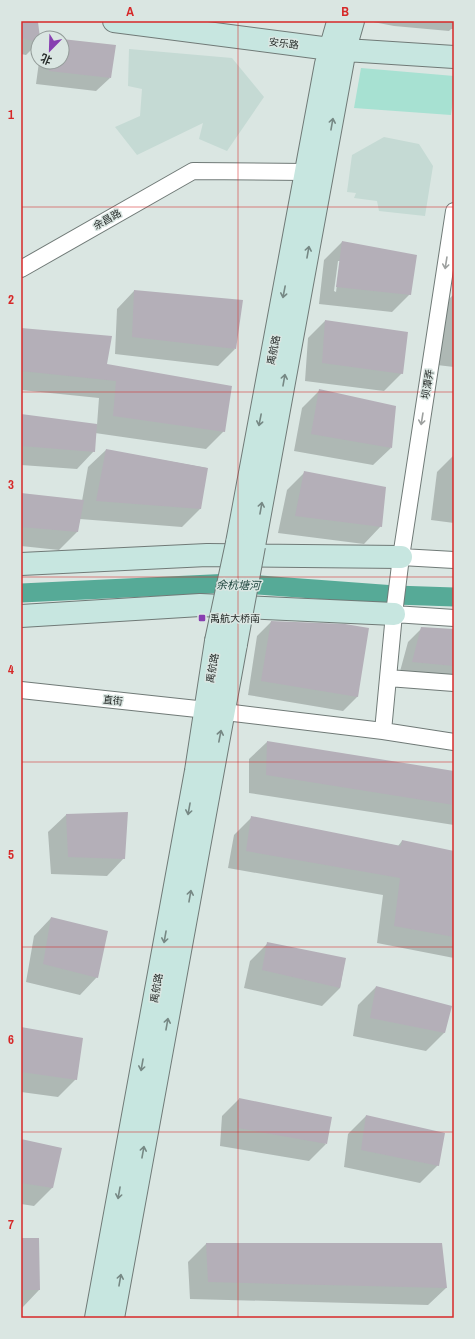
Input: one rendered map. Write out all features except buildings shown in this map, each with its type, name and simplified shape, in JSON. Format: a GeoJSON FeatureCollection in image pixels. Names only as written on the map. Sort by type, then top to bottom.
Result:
{"type":"FeatureCollection","features":[{"type":"Feature","properties":{"kind":"main road","name":"安乐路"},"geometry":{"type":"LineString","coordinates":[[114,21],[338,49],[454,56]]}},
{"type":"Feature","properties":{"kind":"main road","name":"禹航路"},"geometry":{"type":"LineString","coordinates":[[96,1318],[204,773],[226,643],[246,545],[338,49],[338,21]]}},
{"type":"Feature","properties":{"kind":"main road","name":"禹航路"},"geometry":{"type":"LineString","coordinates":[[246,545],[306,172],[326,64],[338,49],[353,21]]}},
{"type":"Feature","properties":{"kind":"main road"},"geometry":{"type":"LineString","coordinates":[[21,564],[207,555],[401,557]]}},
{"type":"Feature","properties":{"kind":"main road"},"geometry":{"type":"LineString","coordinates":[[21,616],[200,605],[394,610]]}},
{"type":"Feature","properties":{"kind":"main road"},"geometry":{"type":"LineString","coordinates":[[113,1318],[204,773]]}},
{"type":"Feature","properties":{"kind":"street","name":"余昌路"},"geometry":{"type":"LineString","coordinates":[[21,269],[192,171],[306,172]]}},
{"type":"Feature","properties":{"kind":"street","name":"坝潭弄"},"geometry":{"type":"LineString","coordinates":[[383,731],[394,610],[401,557],[454,211]]}},
{"type":"Feature","properties":{"kind":"street"},"geometry":{"type":"LineString","coordinates":[[401,557],[454,560]]}},
{"type":"Feature","properties":{"kind":"street"},"geometry":{"type":"LineString","coordinates":[[394,610],[454,618]]}},
{"type":"Feature","properties":{"kind":"street"},"geometry":{"type":"LineString","coordinates":[[388,678],[454,683]]}},
{"type":"Feature","properties":{"kind":"street","name":"直街"},"geometry":{"type":"LineString","coordinates":[[21,690],[383,731]]}},
{"type":"Feature","properties":{"kind":"street"},"geometry":{"type":"LineString","coordinates":[[383,731],[454,742]]}},
{"type":"Feature","properties":{"kind":"shaded area"},"geometry":{"type":"Polygon","coordinates":[[[129,49],[232,58],[264,97],[227,151],[199,139],[203,123],[137,155],[115,127],[140,116],[142,89],[128,86],[129,49]]]}},
{"type":"Feature","properties":{"kind":"shaded area"},"geometry":{"type":"Polygon","coordinates":[[[384,137],[419,144],[433,166],[425,216],[379,211],[377,201],[354,198],[356,193],[347,192],[352,155],[384,137]]]}},
{"type":"Feature","properties":{"kind":"green space"},"geometry":{"type":"Polygon","coordinates":[[[361,68],[454,76],[454,93],[451,115],[354,108],[361,68]]]}},
{"type":"Feature","properties":{"kind":"waterway","name":"余杭塘河"},"geometry":{"type":"LineString","coordinates":[[21,593],[232,583],[395,595],[454,597]]}},
{"type":"Feature","properties":{"kind":"place","name":"禹航大桥南"},"geometry":{"type":"Point","coordinates":[202,618]}}]}
